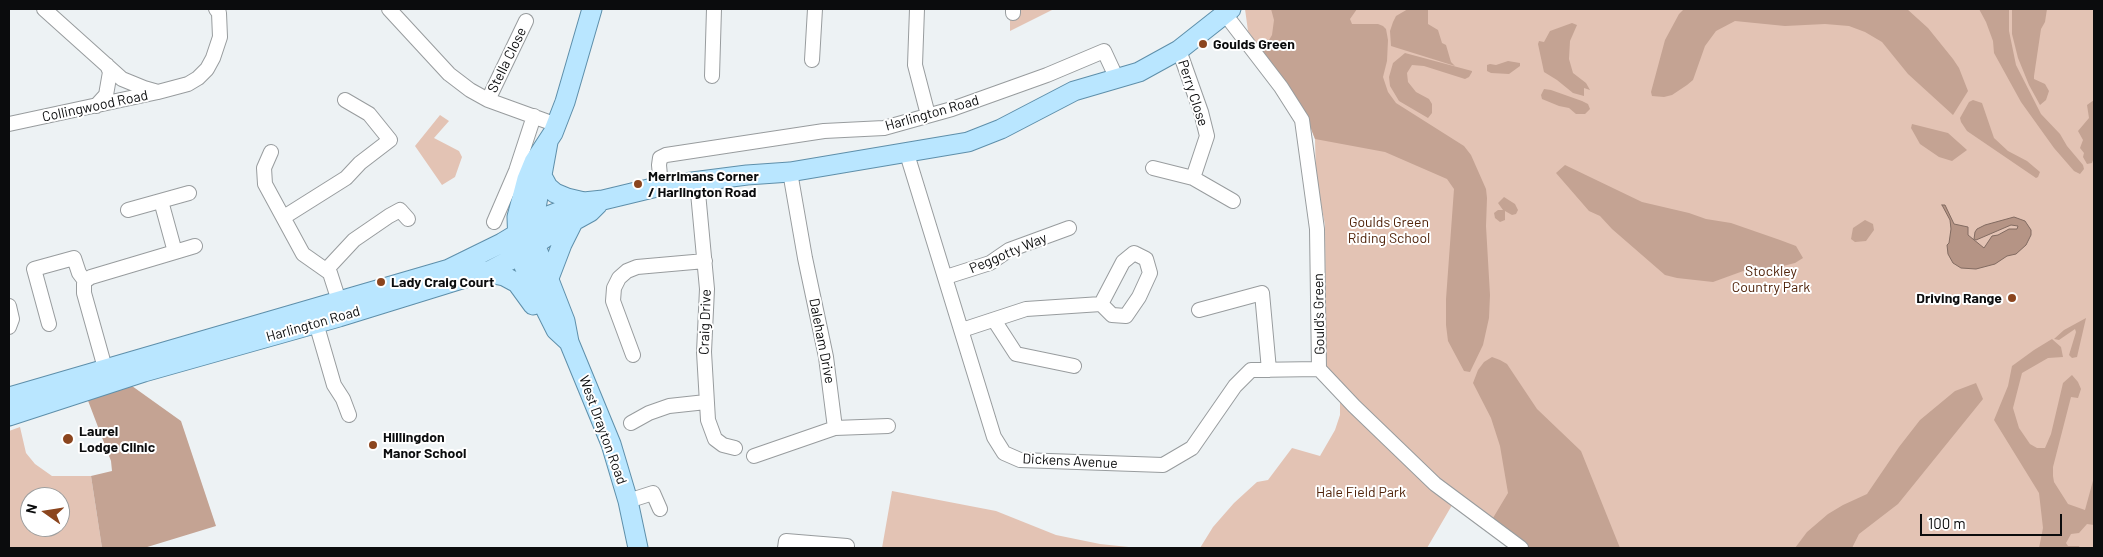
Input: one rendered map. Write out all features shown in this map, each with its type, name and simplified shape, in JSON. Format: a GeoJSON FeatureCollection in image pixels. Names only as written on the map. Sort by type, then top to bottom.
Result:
{"type":"FeatureCollection","features":[{"type":"Feature","properties":{"kind":"main road","name":"West Drayton Road"},"geometry":{"type":"LineString","coordinates":[[592,9],[557,124],[548,142],[534,162],[527,178],[519,204],[516,235],[549,278],[565,321],[569,342],[611,444],[628,501],[638,548]]}},
{"type":"Feature","properties":{"kind":"main road","name":"Harlington Road"},"geometry":{"type":"LineString","coordinates":[[9,397],[449,269],[477,257],[545,217],[584,202],[603,200],[628,192],[661,186],[747,175],[790,172],[907,154],[968,142],[1001,129],[1074,91],[1139,72],[1179,50],[1228,12]]}},
{"type":"Feature","properties":{"kind":"main road","name":"West Drayton Road"},"geometry":{"type":"LineString","coordinates":[[548,142],[527,250],[550,321]]}},
{"type":"Feature","properties":{"kind":"main road"},"geometry":{"type":"LineString","coordinates":[[542,176],[548,187],[555,193],[584,202]]}},
{"type":"Feature","properties":{"kind":"main road","name":"Harlington Road"},"geometry":{"type":"LineString","coordinates":[[9,416],[144,372],[316,324],[484,272],[508,263],[574,220],[590,212],[603,200]]}},
{"type":"Feature","properties":{"kind":"main road"},"geometry":{"type":"LineString","coordinates":[[549,278],[562,244],[574,220]]}},
{"type":"Feature","properties":{"kind":"main road","name":"West Drayton Road"},"geometry":{"type":"LineString","coordinates":[[484,272],[504,276],[517,283],[528,301],[569,342]]}},
{"type":"Feature","properties":{"kind":"street","name":"Collingwood Road"},"geometry":{"type":"LineString","coordinates":[[44,9],[122,79],[158,92]]}},
{"type":"Feature","properties":{"kind":"street"},"geometry":{"type":"LineString","coordinates":[[56,9],[63,26]]}},
{"type":"Feature","properties":{"kind":"street"},"geometry":{"type":"LineString","coordinates":[[158,92],[188,84],[207,69],[220,37],[219,13],[216,9]]}},
{"type":"Feature","properties":{"kind":"street"},"geometry":{"type":"LineString","coordinates":[[389,9],[449,74],[470,90],[488,100],[557,124]]}},
{"type":"Feature","properties":{"kind":"street"},"geometry":{"type":"LineString","coordinates":[[712,76],[714,9]]}},
{"type":"Feature","properties":{"kind":"street"},"geometry":{"type":"LineString","coordinates":[[812,60],[815,9]]}},
{"type":"Feature","properties":{"kind":"street"},"geometry":{"type":"LineString","coordinates":[[917,9],[915,65],[928,115]]}},
{"type":"Feature","properties":{"kind":"street","name":"Gould's Green"},"geometry":{"type":"LineString","coordinates":[[1228,12],[1302,120],[1317,230],[1319,369],[1354,406],[1435,484],[1521,548]]}},
{"type":"Feature","properties":{"kind":"street","name":"Stella Close"},"geometry":{"type":"LineString","coordinates":[[488,100],[526,21]]}},
{"type":"Feature","properties":{"kind":"street","name":"Perry Close"},"geometry":{"type":"LineString","coordinates":[[1179,50],[1201,112],[1207,136],[1193,178]]}},
{"type":"Feature","properties":{"kind":"street","name":"Harlington Road"},"geometry":{"type":"LineString","coordinates":[[661,186],[660,158],[666,155],[824,131],[884,128],[952,109],[1038,78],[1104,51],[1117,79]]}},
{"type":"Feature","properties":{"kind":"street"},"geometry":{"type":"LineString","coordinates":[[96,106],[106,95],[110,72],[107,65]]}},
{"type":"Feature","properties":{"kind":"street","name":"Collingwood Road"},"geometry":{"type":"LineString","coordinates":[[9,124],[158,92]]}},
{"type":"Feature","properties":{"kind":"street"},"geometry":{"type":"LineString","coordinates":[[284,217],[346,178],[360,163],[390,140],[369,114],[344,100]]}},
{"type":"Feature","properties":{"kind":"street"},"geometry":{"type":"LineString","coordinates":[[494,222],[516,171],[534,116]]}},
{"type":"Feature","properties":{"kind":"street"},"geometry":{"type":"LineString","coordinates":[[271,152],[264,168],[263,179],[302,254],[327,269],[333,278],[339,301]]}},
{"type":"Feature","properties":{"kind":"street","name":"Dickens Avenue"},"geometry":{"type":"LineString","coordinates":[[907,154],[994,437],[1004,453],[1020,460],[1164,465],[1192,448],[1235,386],[1252,370],[1319,369]]}},
{"type":"Feature","properties":{"kind":"street"},"geometry":{"type":"LineString","coordinates":[[1153,168],[1193,178],[1233,201]]}},
{"type":"Feature","properties":{"kind":"street","name":"Daleham Drive"},"geometry":{"type":"LineString","coordinates":[[790,172],[826,358],[835,428]]}},
{"type":"Feature","properties":{"kind":"street","name":"Craig Drive"},"geometry":{"type":"LineString","coordinates":[[697,182],[707,302],[704,352],[708,420],[715,439],[723,445],[735,448]]}},
{"type":"Feature","properties":{"kind":"street"},"geometry":{"type":"LineString","coordinates":[[128,210],[189,193]]}},
{"type":"Feature","properties":{"kind":"street"},"geometry":{"type":"LineString","coordinates":[[161,201],[175,252]]}},
{"type":"Feature","properties":{"kind":"street"},"geometry":{"type":"LineString","coordinates":[[327,269],[354,240],[389,216],[400,210],[408,218]]}},
{"type":"Feature","properties":{"kind":"street","name":"Peggotty Way"},"geometry":{"type":"LineString","coordinates":[[946,277],[990,263],[1009,250],[1069,228]]}},
{"type":"Feature","properties":{"kind":"street"},"geometry":{"type":"LineString","coordinates":[[105,368],[84,293],[86,281],[91,277],[195,246]]}},
{"type":"Feature","properties":{"kind":"street"},"geometry":{"type":"LineString","coordinates":[[49,324],[34,269],[74,258],[79,273],[86,281]]}},
{"type":"Feature","properties":{"kind":"street"},"geometry":{"type":"LineString","coordinates":[[632,355],[613,301],[614,288],[619,278],[627,271],[637,267],[705,260]]}},
{"type":"Feature","properties":{"kind":"street"},"geometry":{"type":"LineString","coordinates":[[1199,310],[1262,293],[1269,370]]}},
{"type":"Feature","properties":{"kind":"street"},"geometry":{"type":"LineString","coordinates":[[962,330],[1026,309],[1101,304]]}},
{"type":"Feature","properties":{"kind":"street"},"geometry":{"type":"LineString","coordinates":[[9,306],[12,320],[9,327]]}},
{"type":"Feature","properties":{"kind":"street"},"geometry":{"type":"LineString","coordinates":[[994,320],[1016,354],[1074,366]]}},
{"type":"Feature","properties":{"kind":"street"},"geometry":{"type":"LineString","coordinates":[[316,324],[334,385],[343,398],[349,414]]}},
{"type":"Feature","properties":{"kind":"street"},"geometry":{"type":"LineString","coordinates":[[631,423],[649,413],[669,406],[706,402]]}},
{"type":"Feature","properties":{"kind":"street"},"geometry":{"type":"LineString","coordinates":[[754,456],[835,428],[888,426]]}},
{"type":"Feature","properties":{"kind":"street"},"geometry":{"type":"LineString","coordinates":[[628,501],[653,493],[660,508]]}},
{"type":"Feature","properties":{"kind":"street"},"geometry":{"type":"LineString","coordinates":[[786,548],[786,541],[847,546]]}},
{"type":"Feature","properties":{"kind":"green space"},"geometry":{"type":"Polygon","coordinates":[[[1016,9],[1054,9],[1010,31],[1010,13],[1016,9]]]}},
{"type":"Feature","properties":{"kind":"green space","name":"Stockley Country Park"},"geometry":{"type":"Polygon","coordinates":[[[1245,9],[2094,9],[2094,548],[1506,548],[1510,540],[1455,500],[1427,548],[1200,548],[1213,527],[1234,503],[1257,482],[1268,480],[1292,448],[1320,456],[1335,430],[1340,415],[1340,400],[1326,373],[1325,225],[1316,178],[1315,139],[1305,113],[1248,31],[1245,9]]]}},
{"type":"Feature","properties":{"kind":"green space"},"geometry":{"type":"Polygon","coordinates":[[[440,115],[449,121],[434,138],[459,151],[462,157],[455,177],[442,185],[415,146],[440,115]]]}},
{"type":"Feature","properties":{"kind":"green space"},"geometry":{"type":"Polygon","coordinates":[[[20,427],[26,453],[35,464],[52,476],[91,476],[102,548],[9,548],[9,431],[20,427]]]}},
{"type":"Feature","properties":{"kind":"green space"},"geometry":{"type":"Polygon","coordinates":[[[892,491],[996,511],[1056,535],[1100,544],[1138,548],[882,548],[892,491]]]}},
{"type":"Feature","properties":{"kind":"shaded area"},"geometry":{"type":"Polygon","coordinates":[[[1271,9],[1357,9],[1350,19],[1352,24],[1378,24],[1383,26],[1386,29],[1388,40],[1387,61],[1383,77],[1388,92],[1396,103],[1464,146],[1471,155],[1486,189],[1490,295],[1489,318],[1483,345],[1470,372],[1464,371],[1448,341],[1446,325],[1446,299],[1454,189],[1447,179],[1385,152],[1315,139],[1305,113],[1262,52],[1272,35],[1274,20],[1271,9]]]}},
{"type":"Feature","properties":{"kind":"shaded area"},"geometry":{"type":"Polygon","coordinates":[[[1408,9],[1428,9],[1428,24],[1438,30],[1442,43],[1446,45],[1451,62],[1455,66],[1391,46],[1390,31],[1393,22],[1396,16],[1408,9]]]}},
{"type":"Feature","properties":{"kind":"shaded area"},"geometry":{"type":"Polygon","coordinates":[[[1684,9],[1907,9],[1928,28],[1953,59],[1959,68],[1968,91],[1953,115],[1908,74],[1882,42],[1865,32],[1849,26],[1825,24],[1785,26],[1735,21],[1716,31],[1705,46],[1693,80],[1672,95],[1664,97],[1652,96],[1651,92],[1665,40],[1679,14],[1684,9]]]}},
{"type":"Feature","properties":{"kind":"shaded area"},"geometry":{"type":"Polygon","coordinates":[[[1979,9],[2009,9],[2009,31],[2016,65],[2041,114],[2060,134],[2067,146],[2083,165],[2084,169],[2080,174],[2074,171],[2054,148],[2021,102],[1994,53],[1993,41],[1979,9]]]}},
{"type":"Feature","properties":{"kind":"shaded area"},"geometry":{"type":"Polygon","coordinates":[[[2012,9],[2047,9],[2045,22],[2041,29],[2034,76],[2034,79],[2045,84],[2049,91],[2046,100],[2040,105],[2018,58],[2012,34],[2012,9]]]}},
{"type":"Feature","properties":{"kind":"shaded area"},"geometry":{"type":"Polygon","coordinates":[[[1572,23],[1577,25],[1570,41],[1569,59],[1573,73],[1586,83],[1590,90],[1584,88],[1584,96],[1573,93],[1544,72],[1538,44],[1539,41],[1544,42],[1550,31],[1572,23]]]}},
{"type":"Feature","properties":{"kind":"shaded area"},"geometry":{"type":"Polygon","coordinates":[[[1405,53],[1472,72],[1465,79],[1424,66],[1412,65],[1407,73],[1408,82],[1416,92],[1429,99],[1432,104],[1432,113],[1428,118],[1399,101],[1390,86],[1389,77],[1393,63],[1405,53]]]}},
{"type":"Feature","properties":{"kind":"shaded area"},"geometry":{"type":"Polygon","coordinates":[[[1508,61],[1520,63],[1520,66],[1509,74],[1487,71],[1487,65],[1496,65],[1508,61]]]}},
{"type":"Feature","properties":{"kind":"shaded area"},"geometry":{"type":"Polygon","coordinates":[[[1544,89],[1582,101],[1588,104],[1590,109],[1585,114],[1576,114],[1569,108],[1542,99],[1541,95],[1544,89]]]}},
{"type":"Feature","properties":{"kind":"shaded area"},"geometry":{"type":"Polygon","coordinates":[[[1973,100],[1982,103],[1994,138],[2008,151],[2027,161],[2040,172],[2038,177],[2036,178],[1967,131],[1960,118],[1969,102],[1973,100]]]}},
{"type":"Feature","properties":{"kind":"shaded area"},"geometry":{"type":"Polygon","coordinates":[[[2094,100],[2094,157],[2092,163],[2087,164],[2083,157],[2084,153],[2080,148],[2083,140],[2078,131],[2089,118],[2087,105],[2094,100]]]}},
{"type":"Feature","properties":{"kind":"shaded area"},"geometry":{"type":"Polygon","coordinates":[[[1912,124],[1948,133],[1967,150],[1952,161],[1939,157],[1920,144],[1911,128],[1912,124]]]}},
{"type":"Feature","properties":{"kind":"shaded area"},"geometry":{"type":"Polygon","coordinates":[[[1565,165],[1642,202],[1706,219],[1731,223],[1796,246],[1803,258],[1795,263],[1779,267],[1746,270],[1713,282],[1665,275],[1612,229],[1600,216],[1589,211],[1556,173],[1565,165]]]}},
{"type":"Feature","properties":{"kind":"shaded area"},"geometry":{"type":"Polygon","coordinates":[[[1504,197],[1515,204],[1518,210],[1516,214],[1512,215],[1505,211],[1505,220],[1500,222],[1495,218],[1494,213],[1498,210],[1503,210],[1498,203],[1504,197]]]}},
{"type":"Feature","properties":{"kind":"shaded area"},"geometry":{"type":"Polygon","coordinates":[[[1942,205],[1945,205],[1954,224],[1968,227],[1968,235],[1984,248],[1992,236],[2009,229],[2017,229],[2018,226],[2011,225],[1976,240],[1974,239],[1977,229],[1985,225],[2014,217],[2025,221],[2031,230],[2031,235],[2026,245],[2016,254],[2007,256],[1995,264],[1976,269],[1961,268],[1953,263],[1948,254],[1947,245],[1951,229],[1950,220],[1942,205]]]}},
{"type":"Feature","properties":{"kind":"shaded area"},"geometry":{"type":"Polygon","coordinates":[[[1865,220],[1873,224],[1874,230],[1866,241],[1855,242],[1851,239],[1853,228],[1865,220]]]}},
{"type":"Feature","properties":{"kind":"shaded area"},"geometry":{"type":"Polygon","coordinates":[[[2086,318],[2077,357],[2072,358],[2069,355],[2076,332],[2075,329],[2059,340],[2054,339],[2064,330],[2086,318]]]}},
{"type":"Feature","properties":{"kind":"shaded area"},"geometry":{"type":"Polygon","coordinates":[[[2052,339],[2061,347],[2063,357],[2048,358],[2022,373],[2013,408],[2019,428],[2030,444],[2037,448],[2045,448],[2051,434],[2063,383],[2072,375],[2078,382],[2081,389],[2078,398],[2071,397],[2053,467],[2053,476],[2054,482],[2068,504],[2085,510],[2094,477],[2094,525],[2087,524],[2079,533],[2071,534],[2066,543],[2068,546],[2079,546],[2080,548],[2039,548],[2043,528],[2039,493],[1994,420],[2008,386],[2012,366],[2052,339]]]}},
{"type":"Feature","properties":{"kind":"shaded area"},"geometry":{"type":"Polygon","coordinates":[[[1492,357],[1507,364],[1537,409],[1581,451],[1620,548],[1526,548],[1490,523],[1508,493],[1500,446],[1491,418],[1473,383],[1478,370],[1484,362],[1492,357]]]}},
{"type":"Feature","properties":{"kind":"shaded area"},"geometry":{"type":"Polygon","coordinates":[[[1976,383],[1983,399],[1898,504],[1859,534],[1852,548],[1795,548],[1807,532],[1828,514],[1867,494],[1920,420],[1955,391],[1976,383]]]}},
{"type":"Feature","properties":{"kind":"shaded area"},"geometry":{"type":"Polygon","coordinates":[[[132,386],[181,421],[216,526],[144,548],[102,548],[91,476],[112,471],[111,461],[87,398],[132,386]]]}},
{"type":"Feature","properties":{"kind":"place","name":"Goulds Green"},"geometry":{"type":"Point","coordinates":[1203,44]}},
{"type":"Feature","properties":{"kind":"place","name":"Merrimans Corner / Harlington Road"},"geometry":{"type":"Point","coordinates":[638,184]}},
{"type":"Feature","properties":{"kind":"place","name":"Lady Craig Court"},"geometry":{"type":"Point","coordinates":[381,282]}},
{"type":"Feature","properties":{"kind":"place","name":"Driving Range"},"geometry":{"type":"Point","coordinates":[2012,298]}},
{"type":"Feature","properties":{"kind":"place","name":"Laurel Lodge Clinic"},"geometry":{"type":"Point","coordinates":[68,439]}},
{"type":"Feature","properties":{"kind":"place","name":"Hillingdon Manor School"},"geometry":{"type":"Point","coordinates":[373,445]}},
{"type":"Feature","properties":{"kind":"park label","name":"Goulds Green Riding School"},"geometry":{"type":"Point","coordinates":[1389,230]}},
{"type":"Feature","properties":{"kind":"park label","name":"Hale Field Park"},"geometry":{"type":"Point","coordinates":[1361,492]}}]}
